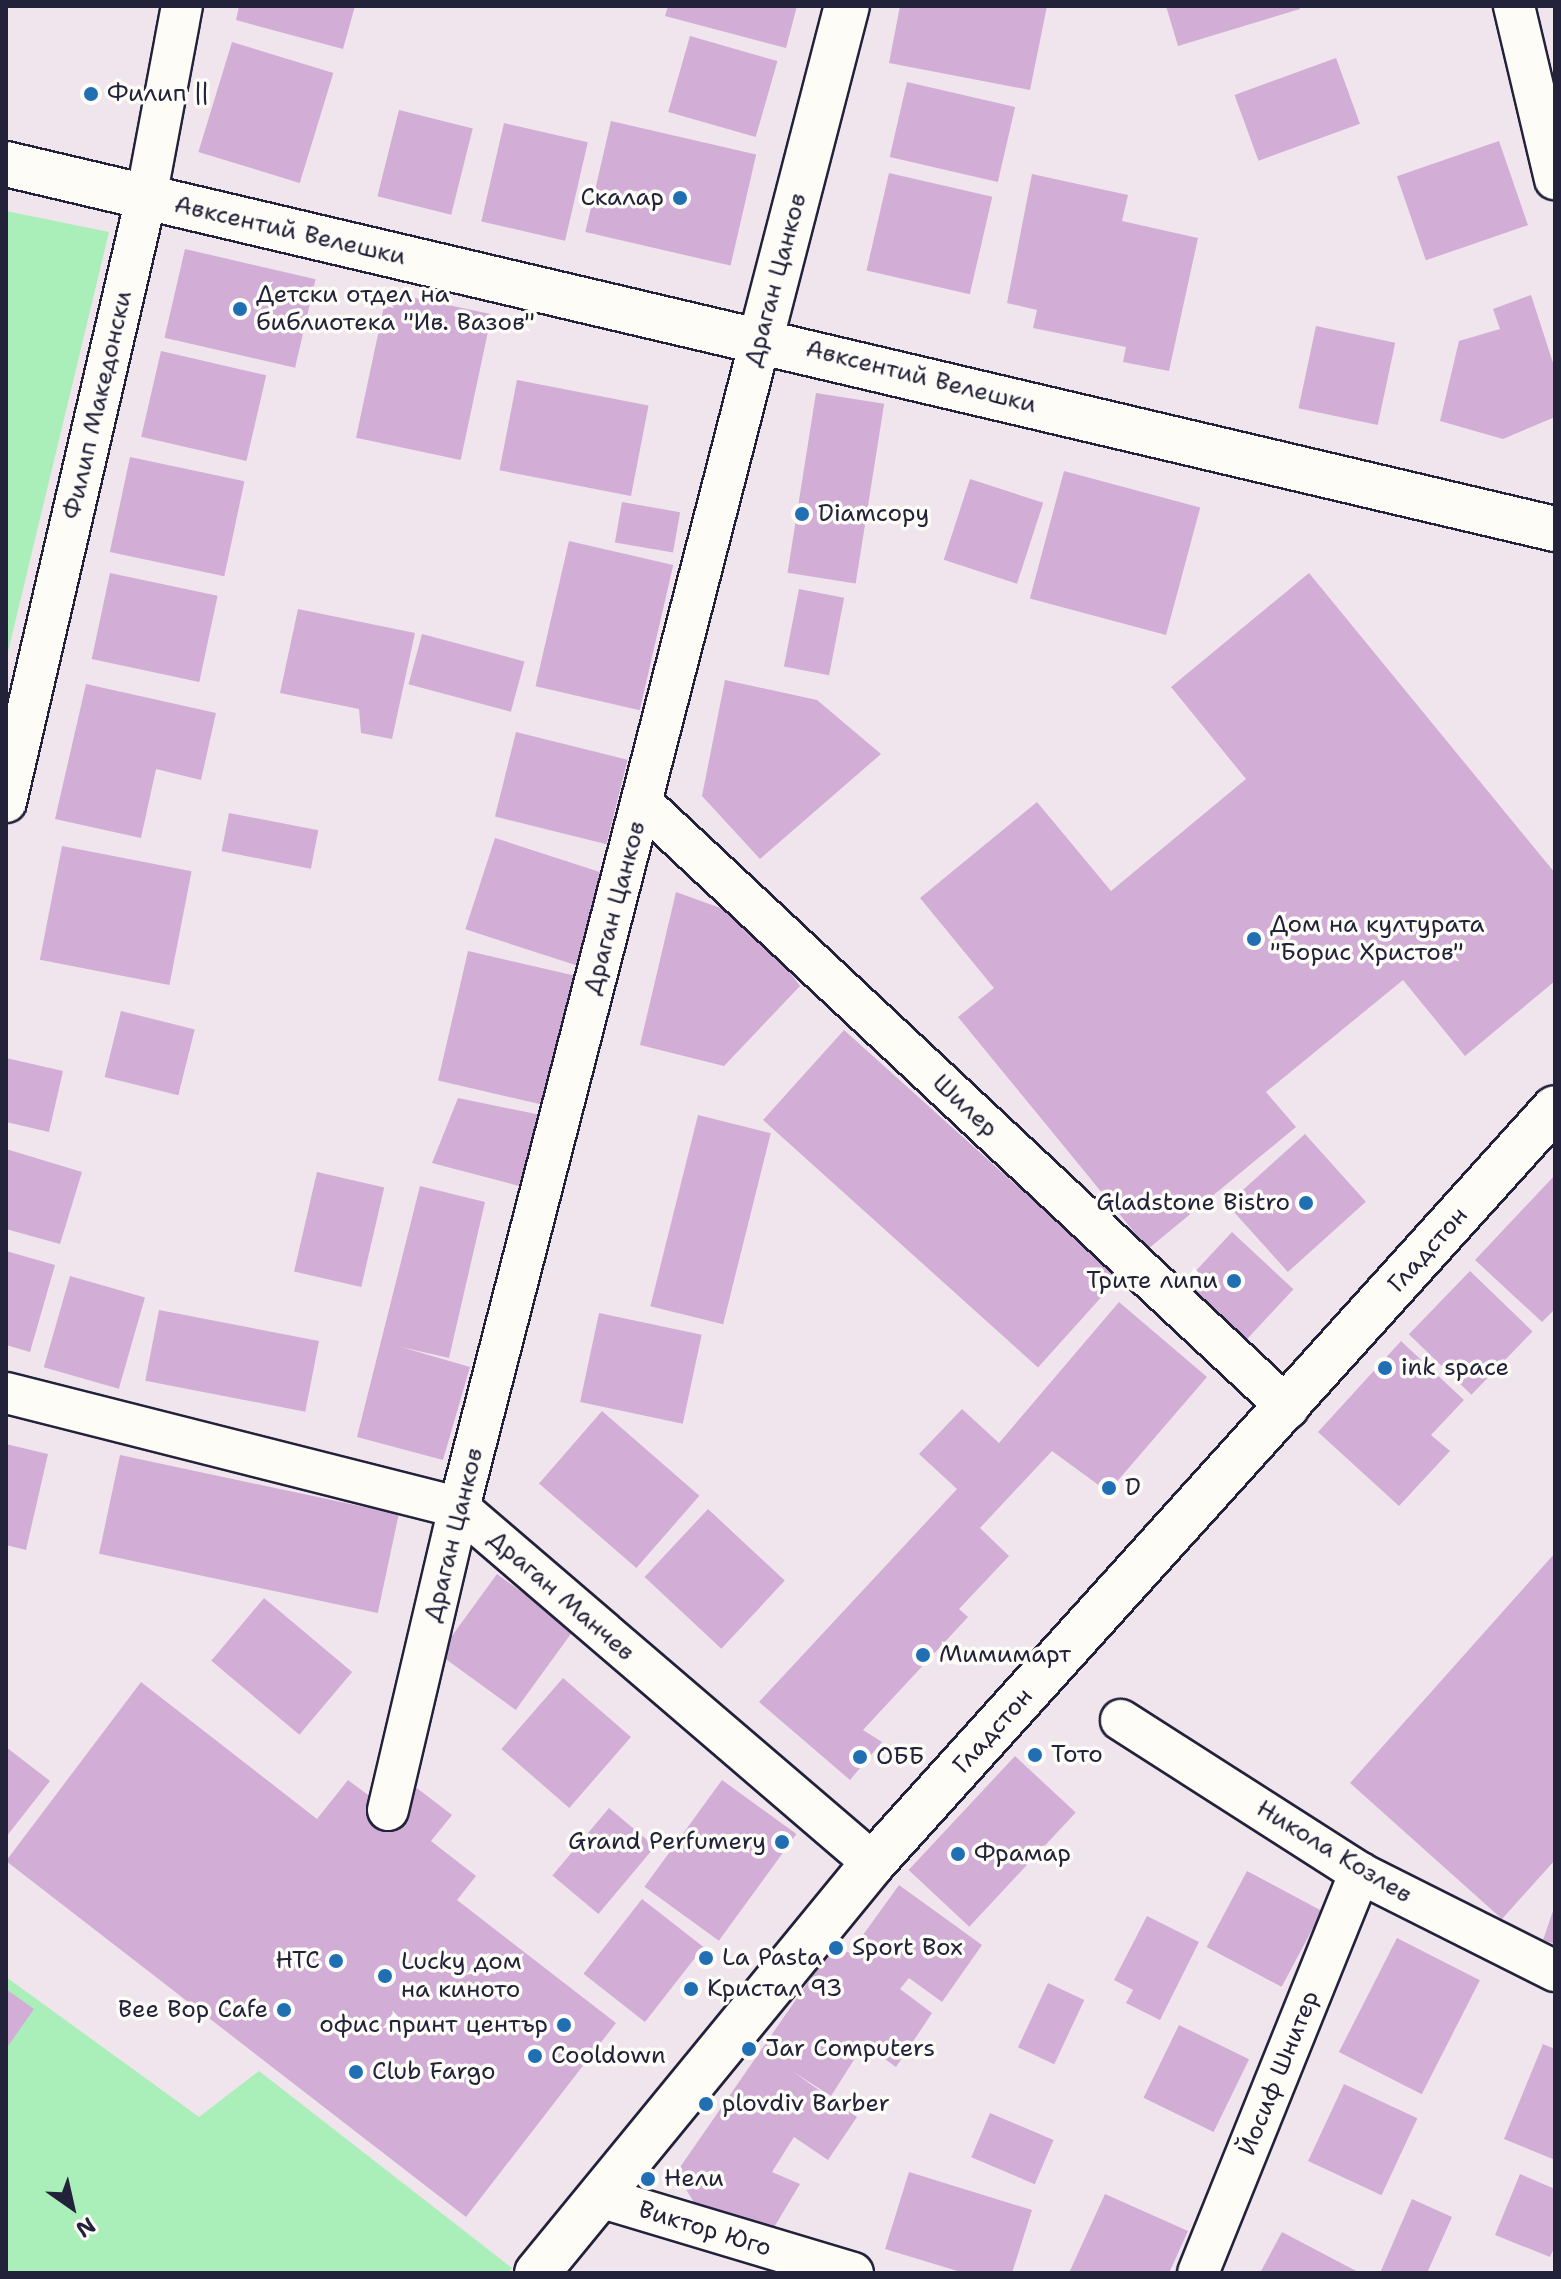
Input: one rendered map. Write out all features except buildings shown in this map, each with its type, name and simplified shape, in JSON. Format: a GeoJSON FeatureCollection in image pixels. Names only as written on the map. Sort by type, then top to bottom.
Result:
{"type":"FeatureCollection","features":[{"type":"Feature","properties":{"kind":"street","name":"Филип Македонски"},"geometry":{"type":"LineString","coordinates":[[6,802],[146,198],[182,6]]}},
{"type":"Feature","properties":{"kind":"street","name":"Драган Цанков"},"geometry":{"type":"LineString","coordinates":[[388,1810],[459,1508],[847,6]]}},
{"type":"Feature","properties":{"kind":"street"},"geometry":{"type":"LineString","coordinates":[[1514,6],[1555,179]]}},
{"type":"Feature","properties":{"kind":"street","name":"Авксентий Велешки"},"geometry":{"type":"LineString","coordinates":[[6,164],[761,338],[1555,529]]}},
{"type":"Feature","properties":{"kind":"street","name":"Шилер"},"geometry":{"type":"LineString","coordinates":[[643,804],[1288,1408]]}},
{"type":"Feature","properties":{"kind":"street","name":"Гладстон"},"geometry":{"type":"LineString","coordinates":[[542,2270],[873,1863],[1288,1408],[1555,1108]]}},
{"type":"Feature","properties":{"kind":"street","name":"Драган Манчев"},"geometry":{"type":"LineString","coordinates":[[6,1393],[459,1508],[873,1863]]}},
{"type":"Feature","properties":{"kind":"street","name":"Никола Козлев"},"geometry":{"type":"LineString","coordinates":[[1121,1720],[1360,1873],[1555,1971]]}},
{"type":"Feature","properties":{"kind":"street","name":"Йосиф Шнитер"},"geometry":{"type":"LineString","coordinates":[[1198,2273],[1360,1873]]}},
{"type":"Feature","properties":{"kind":"street","name":"Виктор Юго"},"geometry":{"type":"LineString","coordinates":[[603,2198],[853,2273]]}},
{"type":"Feature","properties":{"kind":"green space"},"geometry":{"type":"Polygon","coordinates":[[[6,211],[109,232],[6,660],[6,211]]]}},
{"type":"Feature","properties":{"kind":"green space"},"geometry":{"type":"Polygon","coordinates":[[[6,1977],[199,2117],[259,2071],[512,2268],[507,2273],[6,2273],[6,1977]]]}},
{"type":"Feature","properties":{"kind":"place","name":"Филип ||"},"geometry":{"type":"Point","coordinates":[91,94]}},
{"type":"Feature","properties":{"kind":"place","name":"Скалар"},"geometry":{"type":"Point","coordinates":[680,198]}},
{"type":"Feature","properties":{"kind":"place","name":"Детски отдел на библиотека \"Ив. Вазов\""},"geometry":{"type":"Point","coordinates":[240,309]}},
{"type":"Feature","properties":{"kind":"place","name":"Diamcopy"},"geometry":{"type":"Point","coordinates":[802,514]}},
{"type":"Feature","properties":{"kind":"place","name":"Дом на културата \"Борис Христов\""},"geometry":{"type":"Point","coordinates":[1254,939]}},
{"type":"Feature","properties":{"kind":"place","name":"Gladstone Bistro"},"geometry":{"type":"Point","coordinates":[1306,1203]}},
{"type":"Feature","properties":{"kind":"place","name":"Трите липи"},"geometry":{"type":"Point","coordinates":[1234,1281]}},
{"type":"Feature","properties":{"kind":"place","name":"ink space"},"geometry":{"type":"Point","coordinates":[1385,1368]}},
{"type":"Feature","properties":{"kind":"place","name":"D"},"geometry":{"type":"Point","coordinates":[1109,1488]}},
{"type":"Feature","properties":{"kind":"place","name":"Мимимарт"},"geometry":{"type":"Point","coordinates":[923,1655]}},
{"type":"Feature","properties":{"kind":"place","name":"Тото"},"geometry":{"type":"Point","coordinates":[1035,1755]}},
{"type":"Feature","properties":{"kind":"place","name":"ОББ"},"geometry":{"type":"Point","coordinates":[860,1757]}},
{"type":"Feature","properties":{"kind":"place","name":"Grand Perfumery"},"geometry":{"type":"Point","coordinates":[782,1842]}},
{"type":"Feature","properties":{"kind":"place","name":"Фрамар"},"geometry":{"type":"Point","coordinates":[958,1854]}},
{"type":"Feature","properties":{"kind":"place","name":"Sport Box"},"geometry":{"type":"Point","coordinates":[836,1948]}},
{"type":"Feature","properties":{"kind":"place","name":"La Pasta"},"geometry":{"type":"Point","coordinates":[706,1958]}},
{"type":"Feature","properties":{"kind":"place","name":"НТС"},"geometry":{"type":"Point","coordinates":[336,1961]}},
{"type":"Feature","properties":{"kind":"place","name":"Lucky дом на киното"},"geometry":{"type":"Point","coordinates":[385,1976]}},
{"type":"Feature","properties":{"kind":"place","name":"Кристал 93"},"geometry":{"type":"Point","coordinates":[691,1989]}},
{"type":"Feature","properties":{"kind":"place","name":"Bee Bop Cafe"},"geometry":{"type":"Point","coordinates":[284,2010]}},
{"type":"Feature","properties":{"kind":"place","name":"офис принт център"},"geometry":{"type":"Point","coordinates":[564,2025]}},
{"type":"Feature","properties":{"kind":"place","name":"Jar Computers"},"geometry":{"type":"Point","coordinates":[749,2049]}},
{"type":"Feature","properties":{"kind":"place","name":"Cooldown"},"geometry":{"type":"Point","coordinates":[535,2056]}},
{"type":"Feature","properties":{"kind":"place","name":"Club Fargo"},"geometry":{"type":"Point","coordinates":[356,2072]}},
{"type":"Feature","properties":{"kind":"place","name":"plovdiv Barber"},"geometry":{"type":"Point","coordinates":[706,2104]}},
{"type":"Feature","properties":{"kind":"place","name":"Нели"},"geometry":{"type":"Point","coordinates":[648,2179]}}]}
